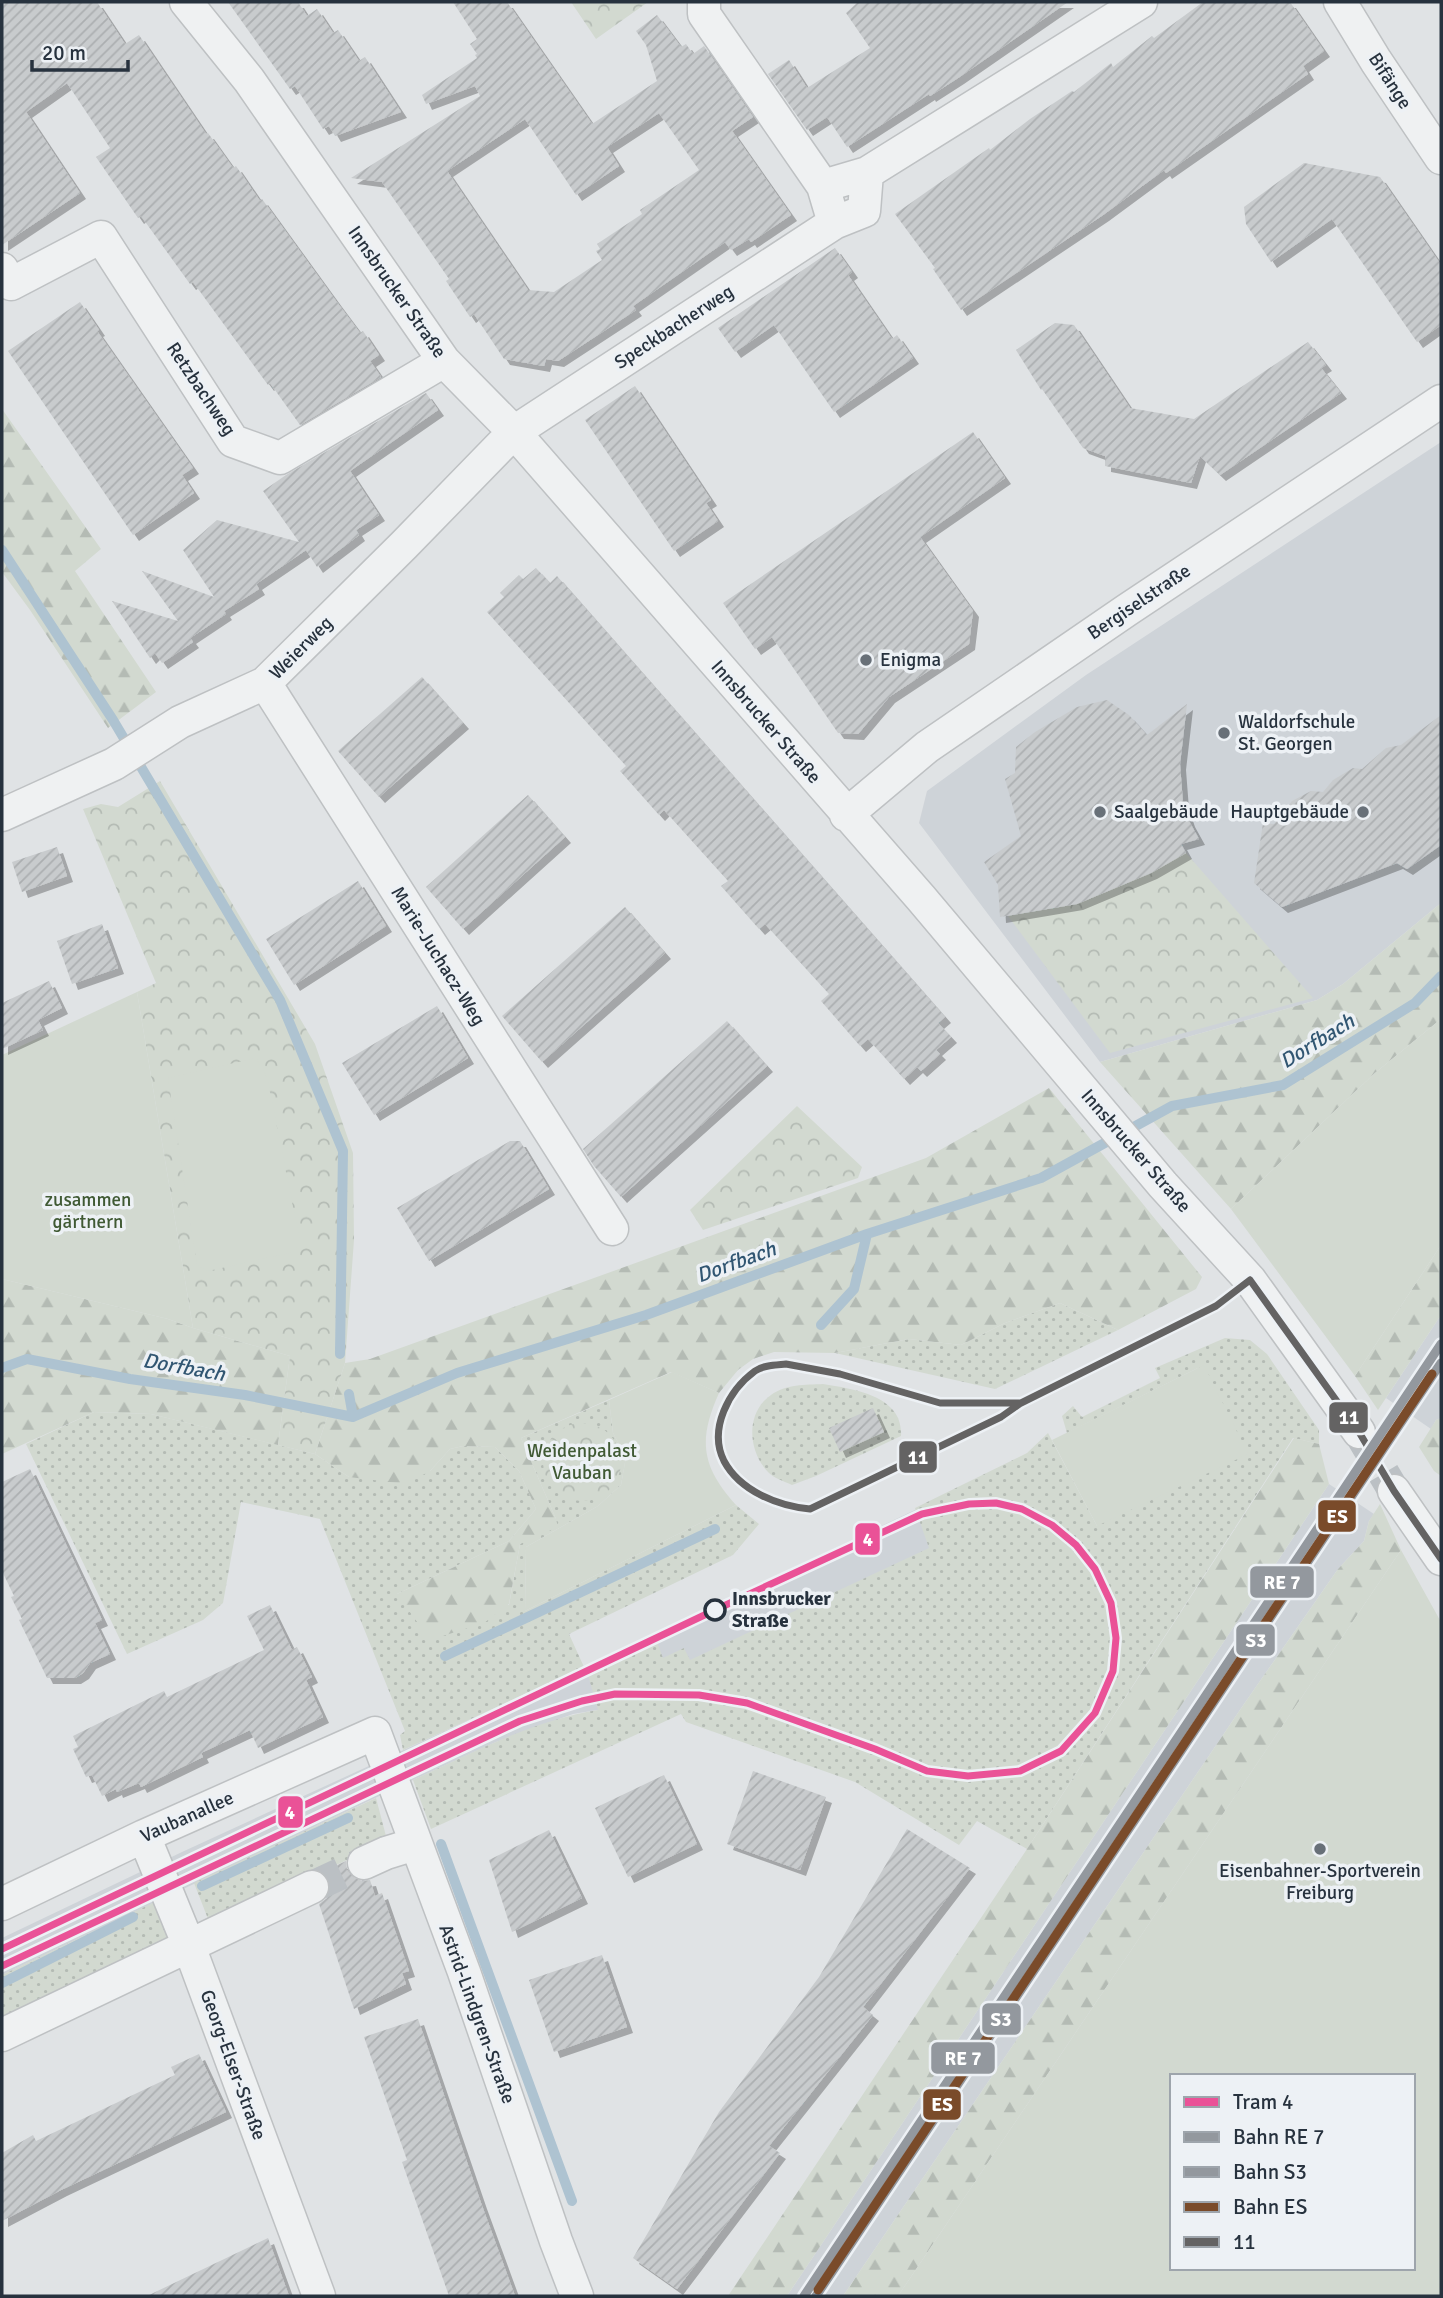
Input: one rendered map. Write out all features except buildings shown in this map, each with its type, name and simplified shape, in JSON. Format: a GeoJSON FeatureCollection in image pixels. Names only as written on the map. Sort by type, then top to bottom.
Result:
{"type":"FeatureCollection","features":[{"type":"Feature","properties":{"kind":"street","name":"Innsbrucker Straße"},"geometry":{"type":"LineString","coordinates":[[186,2],[249,80],[444,361],[514,432],[921,898],[1163,1185],[1250,1280],[1359,1432]]}},
{"type":"Feature","properties":{"kind":"street"},"geometry":{"type":"LineString","coordinates":[[704,2],[704,14],[823,186],[834,223]]}},
{"type":"Feature","properties":{"kind":"street"},"geometry":{"type":"LineString","coordinates":[[823,186],[867,173],[1141,2]]}},
{"type":"Feature","properties":{"kind":"street","name":"Bifänge"},"geometry":{"type":"LineString","coordinates":[[1340,2],[1441,158]]}},
{"type":"Feature","properties":{"kind":"street","name":"Speckbacherweg"},"geometry":{"type":"LineString","coordinates":[[514,432],[834,223],[864,211],[867,173]]}},
{"type":"Feature","properties":{"kind":"street","name":"Retzbachweg"},"geometry":{"type":"LineString","coordinates":[[2,269],[11,284],[101,237],[233,440],[280,458],[444,361]]}},
{"type":"Feature","properties":{"kind":"street","name":"Bergiselstraße"},"geometry":{"type":"LineString","coordinates":[[846,815],[927,747],[1441,401]]}},
{"type":"Feature","properties":{"kind":"street","name":"Weierweg"},"geometry":{"type":"LineString","coordinates":[[2,815],[132,752],[180,722],[265,683],[514,432]]}},
{"type":"Feature","properties":{"kind":"street","name":"Marie-Juchacz-Weg"},"geometry":{"type":"LineString","coordinates":[[265,683],[612,1229]]}},
{"type":"Feature","properties":{"kind":"street"},"geometry":{"type":"LineString","coordinates":[[1394,1491],[1441,1559]]}},
{"type":"Feature","properties":{"kind":"street","name":"Vaubanallee"},"geometry":{"type":"LineString","coordinates":[[2,1904],[144,1836],[375,1733]]}},
{"type":"Feature","properties":{"kind":"street","name":"Astrid-Lindgren-Straße"},"geometry":{"type":"LineString","coordinates":[[375,1733],[464,1972],[556,2241],[578,2296]]}},
{"type":"Feature","properties":{"kind":"street","name":"Georg-Elser-Straße"},"geometry":{"type":"LineString","coordinates":[[144,1836],[189,1946],[318,2296]]}},
{"type":"Feature","properties":{"kind":"street"},"geometry":{"type":"LineString","coordinates":[[364,1863],[415,1844]]}},
{"type":"Feature","properties":{"kind":"street"},"geometry":{"type":"LineString","coordinates":[[2,2035],[312,1887]]}},
{"type":"Feature","properties":{"kind":"shaded area","name":"Waldorfschule St. Georgen"},"geometry":{"type":"Polygon","coordinates":[[[1441,442],[1441,903],[1343,984],[1317,1000],[1100,1062],[919,823],[927,791],[1086,675],[1441,442]]]}},
{"type":"Feature","properties":{"kind":"shaded area"},"geometry":{"type":"Polygon","coordinates":[[[1441,1315],[1441,1418],[1436,1420],[1431,1429],[1386,1398],[1441,1315]]]}},
{"type":"Feature","properties":{"kind":"shaded area"},"geometry":{"type":"Polygon","coordinates":[[[1329,1484],[1374,1514],[1369,1521],[1364,1541],[1338,1569],[1244,1704],[843,2296],[787,2296],[1329,1484]]]}},
{"type":"Feature","properties":{"kind":"shaded area"},"geometry":{"type":"Polygon","coordinates":[[[955,1491],[1021,1494],[724,1710],[622,1706],[573,1714],[496,1742],[2,1975],[2,1938],[955,1491]]]}},
{"type":"Feature","properties":{"kind":"green space"},"geometry":{"type":"Polygon","coordinates":[[[571,2],[648,2],[596,39],[571,2]]]}},
{"type":"Feature","properties":{"kind":"green space"},"geometry":{"type":"Polygon","coordinates":[[[2,409],[101,549],[75,571],[156,692],[108,728],[2,572],[2,409]]]}},
{"type":"Feature","properties":{"kind":"green space"},"geometry":{"type":"Polygon","coordinates":[[[160,781],[315,1044],[353,1153],[354,1240],[345,1363],[315,1454],[278,1445],[290,1356],[193,1328],[137,992],[156,983],[83,809],[101,804],[118,807],[160,781]]]}},
{"type":"Feature","properties":{"kind":"green space"},"geometry":{"type":"Polygon","coordinates":[[[1186,853],[1313,998],[1110,1053],[1008,916],[1077,904],[1151,873],[1186,853]]]}},
{"type":"Feature","properties":{"kind":"green space"},"geometry":{"type":"Polygon","coordinates":[[[1441,903],[1441,1019],[1375,1073],[1231,1209],[1100,1062],[1317,1000],[1343,984],[1441,903]]]}},
{"type":"Feature","properties":{"kind":"green space","name":"zusammen gärtnern"},"geometry":{"type":"Polygon","coordinates":[[[137,992],[193,1328],[168,1319],[2,1279],[2,1055],[137,992]]]}},
{"type":"Feature","properties":{"kind":"green space"},"geometry":{"type":"Polygon","coordinates":[[[1441,1019],[1441,1245],[1355,1376],[1231,1209],[1375,1073],[1441,1019]]]}},
{"type":"Feature","properties":{"kind":"green space"},"geometry":{"type":"Polygon","coordinates":[[[256,1058],[267,1077],[300,1242],[294,1252],[208,1271],[197,1265],[168,1078],[256,1058]]]}},
{"type":"Feature","properties":{"kind":"green space"},"geometry":{"type":"Polygon","coordinates":[[[1049,1088],[1202,1277],[1196,1289],[1118,1330],[1060,1303],[1005,1323],[961,1345],[909,1339],[835,1353],[774,1352],[753,1359],[738,1370],[719,1393],[671,1372],[521,1438],[558,1527],[520,1544],[509,1604],[484,1623],[430,1640],[397,1594],[509,1541],[536,1509],[519,1471],[495,1447],[463,1446],[450,1449],[430,1471],[406,1484],[349,1477],[315,1454],[345,1363],[370,1359],[926,1158],[1049,1088]]]}},
{"type":"Feature","properties":{"kind":"green space"},"geometry":{"type":"Polygon","coordinates":[[[797,1106],[862,1167],[858,1178],[703,1230],[690,1210],[797,1106]]]}},
{"type":"Feature","properties":{"kind":"green space"},"geometry":{"type":"Polygon","coordinates":[[[1441,1245],[1441,1315],[1378,1410],[1355,1376],[1441,1245]]]}},
{"type":"Feature","properties":{"kind":"green space"},"geometry":{"type":"Polygon","coordinates":[[[2,1279],[168,1319],[290,1356],[278,1445],[151,1414],[94,1412],[2,1454],[2,1279]]]}},
{"type":"Feature","properties":{"kind":"green space"},"geometry":{"type":"Polygon","coordinates":[[[1060,1303],[1118,1330],[995,1389],[835,1353],[909,1339],[961,1345],[1005,1323],[1060,1303]]]}},
{"type":"Feature","properties":{"kind":"green space"},"geometry":{"type":"Polygon","coordinates":[[[1225,1338],[1250,1340],[1267,1354],[1319,1430],[1319,1444],[1293,1438],[1027,1849],[977,1821],[959,1845],[855,1782],[686,1722],[681,1714],[431,1829],[413,1780],[527,1729],[598,1710],[588,1675],[657,1642],[663,1658],[684,1648],[690,1660],[929,1548],[915,1508],[1027,1453],[1048,1433],[1097,1526],[1198,1368],[1067,1433],[1062,1416],[1073,1406],[1082,1417],[1160,1378],[1155,1368],[1225,1338]]]}},
{"type":"Feature","properties":{"kind":"green space"},"geometry":{"type":"Polygon","coordinates":[[[1204,1365],[1248,1454],[1097,1526],[1052,1440],[1204,1365]]]}},
{"type":"Feature","properties":{"kind":"green space"},"geometry":{"type":"Polygon","coordinates":[[[672,1372],[719,1393],[708,1425],[706,1452],[716,1478],[736,1505],[525,1611],[526,1547],[598,1506],[621,1485],[626,1457],[613,1433],[609,1400],[672,1372]]]}},
{"type":"Feature","properties":{"kind":"green space"},"geometry":{"type":"Polygon","coordinates":[[[823,1384],[862,1392],[886,1403],[900,1422],[901,1436],[792,1485],[773,1476],[761,1463],[753,1443],[753,1422],[763,1403],[777,1391],[823,1384]]]}},
{"type":"Feature","properties":{"kind":"green space"},"geometry":{"type":"Polygon","coordinates":[[[609,1400],[613,1433],[626,1457],[621,1485],[598,1506],[526,1547],[525,1611],[736,1505],[759,1524],[733,1555],[569,1634],[584,1667],[403,1750],[400,1735],[405,1731],[320,1519],[241,1502],[223,1603],[203,1620],[127,1654],[26,1444],[94,1412],[151,1414],[315,1454],[349,1477],[430,1471],[450,1449],[463,1446],[495,1447],[519,1471],[536,1509],[509,1541],[397,1594],[509,1605],[520,1544],[556,1519],[521,1438],[609,1400]]]}},
{"type":"Feature","properties":{"kind":"green space"},"geometry":{"type":"Polygon","coordinates":[[[1441,1418],[1441,1476],[1434,1471],[1419,1447],[1436,1420],[1441,1418]]]}},
{"type":"Feature","properties":{"kind":"green space","name":"Weidenpalast Vauban"},"geometry":{"type":"Polygon","coordinates":[[[574,1423],[590,1423],[604,1429],[615,1440],[621,1454],[621,1470],[615,1484],[604,1495],[590,1501],[574,1501],[560,1495],[549,1484],[543,1470],[543,1454],[549,1440],[560,1429],[574,1423]]]}},
{"type":"Feature","properties":{"kind":"green space"},"geometry":{"type":"Polygon","coordinates":[[[1294,1438],[1319,1444],[1329,1484],[787,2296],[728,2296],[1027,1849],[1294,1438]]]}},
{"type":"Feature","properties":{"kind":"green space"},"geometry":{"type":"Polygon","coordinates":[[[1380,1504],[1401,1550],[898,2296],[843,2296],[1244,1704],[1338,1569],[1364,1541],[1369,1521],[1380,1504]]]}},
{"type":"Feature","properties":{"kind":"green space","name":"Eisenbahner-Sportverein Freiburg"},"geometry":{"type":"Polygon","coordinates":[[[1401,1550],[1441,1622],[1441,2296],[898,2296],[1401,1550]]]}},
{"type":"Feature","properties":{"kind":"green space"},"geometry":{"type":"Polygon","coordinates":[[[376,1798],[386,1836],[360,1854],[210,1924],[194,1883],[376,1798]]]}},
{"type":"Feature","properties":{"kind":"green space"},"geometry":{"type":"Polygon","coordinates":[[[157,1901],[170,1941],[2,2019],[2,1975],[157,1901]]]}},
{"type":"Feature","properties":{"kind":"waterway"},"geometry":{"type":"LineString","coordinates":[[2,550],[113,720],[280,1000],[343,1151],[340,1354]]}},
{"type":"Feature","properties":{"kind":"waterway","name":"Dorfbach"},"geometry":{"type":"LineString","coordinates":[[2,1368],[27,1359],[130,1379],[245,1395],[353,1417],[457,1373],[646,1315],[867,1234],[1041,1178],[1172,1106],[1283,1085],[1415,1003],[1441,976]]}},
{"type":"Feature","properties":{"kind":"waterway"},"geometry":{"type":"LineString","coordinates":[[821,1325],[854,1289],[867,1234]]}},
{"type":"Feature","properties":{"kind":"waterway"},"geometry":{"type":"LineString","coordinates":[[349,1394],[353,1417]]}},
{"type":"Feature","properties":{"kind":"waterway"},"geometry":{"type":"LineString","coordinates":[[445,1656],[715,1529]]}},
{"type":"Feature","properties":{"kind":"waterway"},"geometry":{"type":"LineString","coordinates":[[202,1886],[348,1818]]}},
{"type":"Feature","properties":{"kind":"waterway"},"geometry":{"type":"LineString","coordinates":[[441,1844],[572,2201]]}},
{"type":"Feature","properties":{"kind":"waterway"},"geometry":{"type":"LineString","coordinates":[[2,1983],[133,1917]]}},
{"type":"Feature","properties":{"kind":"tunnel"},"geometry":{"type":"LineString","coordinates":[[1359,1432],[1394,1491]]}},
{"type":"Feature","properties":{"kind":"tunnel"},"geometry":{"type":"LineString","coordinates":[[312,1887],[364,1863]]}},
{"type":"Feature","properties":{"kind":"tram line","name":"4"},"geometry":{"type":"LineString","coordinates":[[2,1949],[922,1514],[969,1504],[996,1503],[1022,1509],[1052,1525],[1076,1545],[1095,1569],[1111,1603],[1116,1638],[1113,1671],[1095,1713],[1061,1751],[1020,1771],[968,1776],[927,1771],[875,1749],[747,1703],[699,1695],[615,1694],[582,1701],[520,1721],[2,1966]]}},
{"type":"Feature","properties":{"kind":"transit line","name":"11"},"geometry":{"type":"LineString","coordinates":[[1021,1403],[1216,1306],[1250,1280]]}},
{"type":"Feature","properties":{"kind":"transit line","name":"11"},"geometry":{"type":"LineString","coordinates":[[1250,1280],[1359,1432],[1394,1491],[1441,1559]]}},
{"type":"Feature","properties":{"kind":"transit line"},"geometry":{"type":"LineString","coordinates":[[804,2296],[1441,1344]]}},
{"type":"Feature","properties":{"kind":"transit line","name":"11"},"geometry":{"type":"LineString","coordinates":[[786,1364],[840,1374],[940,1403],[1021,1403],[1001,1417],[810,1509],[785,1504],[750,1489],[731,1472],[720,1449],[720,1423],[737,1389],[755,1371],[786,1364]]}},
{"type":"Feature","properties":{"kind":"rail line","name":"S3"},"geometry":{"type":"LineString","coordinates":[[816,2296],[1441,1363]]}},
{"type":"Feature","properties":{"kind":"rail line","name":"ES"},"geometry":{"type":"LineString","coordinates":[[818,2290],[1432,1374]]}},
{"type":"Feature","properties":{"kind":"place","name":"Enigma"},"geometry":{"type":"Point","coordinates":[866,660]}},
{"type":"Feature","properties":{"kind":"place","name":"Waldorfschule St. Georgen"},"geometry":{"type":"Point","coordinates":[1224,733]}},
{"type":"Feature","properties":{"kind":"place","name":"Saalgebäude"},"geometry":{"type":"Point","coordinates":[1100,812]}},
{"type":"Feature","properties":{"kind":"place","name":"Hauptgebäude"},"geometry":{"type":"Point","coordinates":[1363,812]}},
{"type":"Feature","properties":{"kind":"place","name":"Innsbrucker Straße"},"geometry":{"type":"Point","coordinates":[715,1610]}},
{"type":"Feature","properties":{"kind":"place","name":"Eisenbahner-Sportverein Freiburg"},"geometry":{"type":"Point","coordinates":[1320,1849]}}]}
